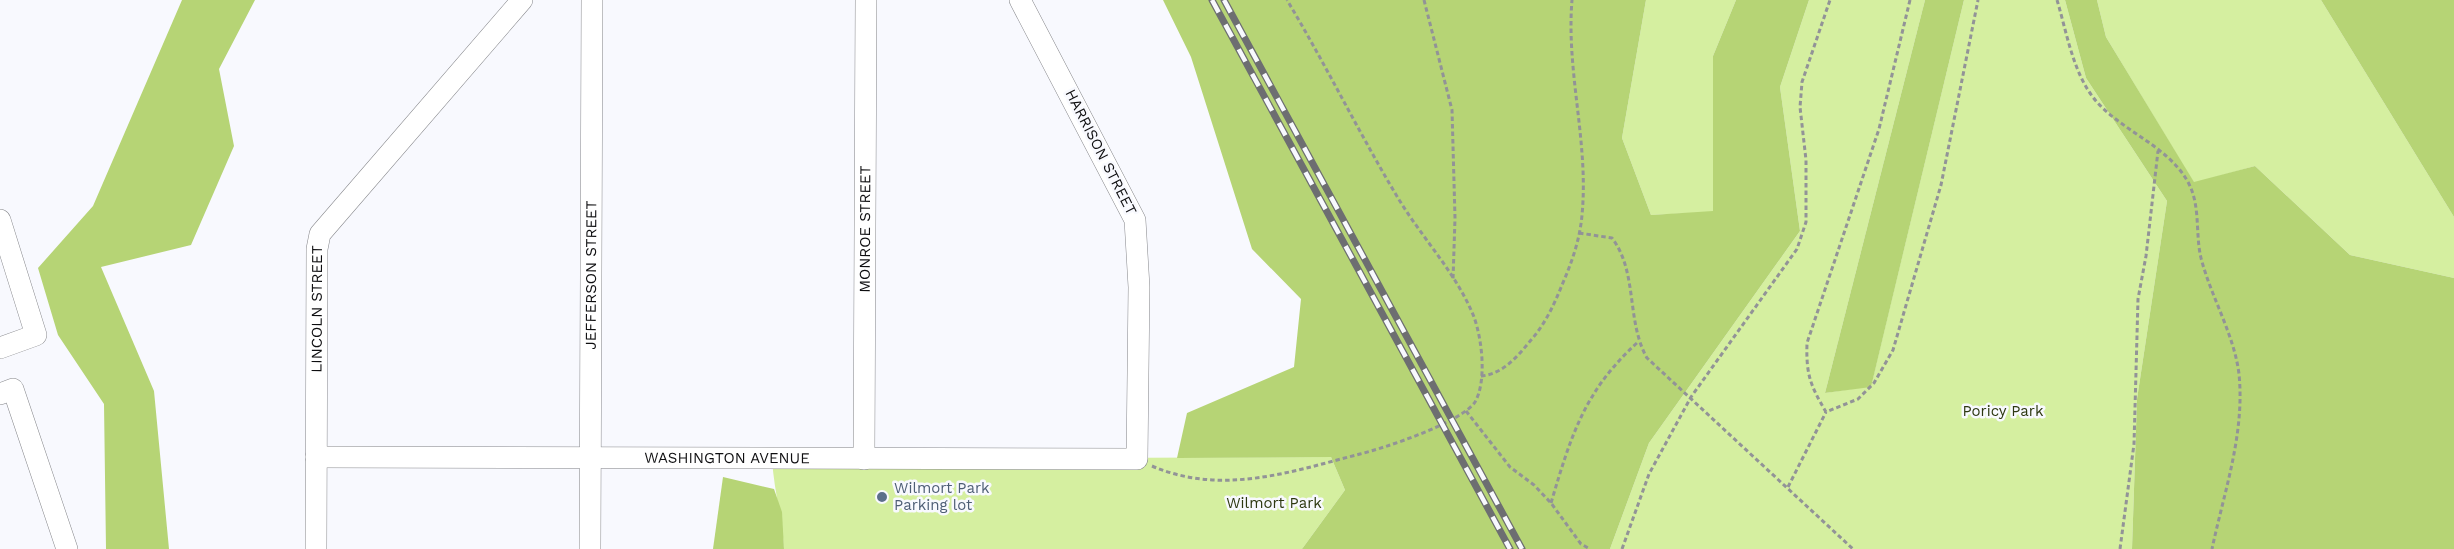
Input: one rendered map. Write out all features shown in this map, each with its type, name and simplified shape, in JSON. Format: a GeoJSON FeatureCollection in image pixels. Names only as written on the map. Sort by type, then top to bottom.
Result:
{"type":"FeatureCollection","features":[{"type":"Feature","properties":{"kind":"street","name":"LINCOLN STREET"},"geometry":{"type":"LineString","coordinates":[[316,549],[317,249],[320,234],[522,0]]}},
{"type":"Feature","properties":{"kind":"street","name":"JEFFERSON STREET"},"geometry":{"type":"LineString","coordinates":[[590,549],[592,0]]}},
{"type":"Feature","properties":{"kind":"street","name":"MONROE STREET"},"geometry":{"type":"LineString","coordinates":[[864,459],[866,0]]}},
{"type":"Feature","properties":{"kind":"street","name":"HARRISON STREET"},"geometry":{"type":"LineString","coordinates":[[1020,0],[1136,220],[1139,287],[1137,459]]}},
{"type":"Feature","properties":{"kind":"street"},"geometry":{"type":"LineString","coordinates":[[0,220],[36,335],[0,348]]}},
{"type":"Feature","properties":{"kind":"street"},"geometry":{"type":"LineString","coordinates":[[0,394],[13,389],[67,549]]}},
{"type":"Feature","properties":{"kind":"street","name":"WASHINGTON AVENUE"},"geometry":{"type":"LineString","coordinates":[[316,457],[1137,459]]}},
{"type":"Feature","properties":{"kind":"path"},"geometry":{"type":"LineString","coordinates":[[1137,459],[1191,479],[1258,480],[1389,446],[1466,411],[1474,403],[1481,376],[1478,333],[1474,319],[1453,280],[1399,200],[1287,0]]}},
{"type":"Feature","properties":{"kind":"path"},"geometry":{"type":"LineString","coordinates":[[1424,0],[1452,110],[1455,218],[1453,280]]}},
{"type":"Feature","properties":{"kind":"path"},"geometry":{"type":"LineString","coordinates":[[1481,376],[1492,375],[1505,368],[1540,329],[1564,282],[1579,233],[1583,185],[1571,40],[1572,0]]}},
{"type":"Feature","properties":{"kind":"path"},"geometry":{"type":"LineString","coordinates":[[1622,549],[1649,474],[1691,397],[1797,249],[1806,222],[1806,160],[1800,107],[1802,82],[1830,0]]}},
{"type":"Feature","properties":{"kind":"path"},"geometry":{"type":"LineString","coordinates":[[1826,412],[1810,385],[1806,368],[1807,342],[1876,140],[1910,0]]}},
{"type":"Feature","properties":{"kind":"path"},"geometry":{"type":"LineString","coordinates":[[1788,487],[1826,412],[1858,399],[1874,383],[1893,350],[1941,185],[1978,0]]}},
{"type":"Feature","properties":{"kind":"path"},"geometry":{"type":"LineString","coordinates":[[2057,0],[2082,82],[2097,103],[2157,150],[2188,182],[2197,206],[2200,255],[2212,295],[2229,335],[2239,373],[2239,407],[2234,455],[2211,549]]}},
{"type":"Feature","properties":{"kind":"path"},"geometry":{"type":"LineString","coordinates":[[2120,549],[2134,444],[2138,298],[2146,256],[2157,150]]}},
{"type":"Feature","properties":{"kind":"path"},"geometry":{"type":"LineString","coordinates":[[1579,233],[1612,238],[1621,251],[1638,342],[1647,358],[1853,549]]}},
{"type":"Feature","properties":{"kind":"path"},"geometry":{"type":"LineString","coordinates":[[1551,503],[1575,430],[1592,394],[1612,366],[1638,342]]}},
{"type":"Feature","properties":{"kind":"path"},"geometry":{"type":"LineString","coordinates":[[1466,411],[1510,467],[1534,485],[1551,503],[1581,544],[1590,549]]}},
{"type":"Feature","properties":{"kind":"green space"},"geometry":{"type":"Polygon","coordinates":[[[182,0],[255,0],[219,69],[234,146],[191,245],[101,267],[154,391],[169,549],[106,549],[104,404],[58,335],[38,268],[93,206],[182,0]]]}},
{"type":"Feature","properties":{"kind":"green space"},"geometry":{"type":"Polygon","coordinates":[[[1163,0],[1646,0],[1622,138],[1651,215],[1713,211],[1713,56],[1736,0],[1809,0],[1780,87],[1800,231],[1649,443],[1610,549],[1302,549],[1345,490],[1331,457],[1177,458],[1187,413],[1294,367],[1301,299],[1252,249],[1191,57],[1163,0]]]}},
{"type":"Feature","properties":{"kind":"green space"},"geometry":{"type":"Polygon","coordinates":[[[1646,0],[1736,0],[1713,56],[1713,212],[1651,215],[1622,138],[1646,0]]]}},
{"type":"Feature","properties":{"kind":"green space","name":"Poricy Park"},"geometry":{"type":"Polygon","coordinates":[[[1809,0],[1925,0],[1825,393],[1871,386],[1964,0],[2065,0],[2086,78],[2167,201],[2137,399],[2132,549],[1610,549],[1649,443],[1800,231],[1780,87],[1809,0]]]}},
{"type":"Feature","properties":{"kind":"green space"},"geometry":{"type":"Polygon","coordinates":[[[1925,0],[1964,0],[1871,387],[1825,393],[1925,0]]]}},
{"type":"Feature","properties":{"kind":"green space"},"geometry":{"type":"Polygon","coordinates":[[[2065,0],[2097,0],[2106,37],[2194,182],[2255,166],[2350,255],[2454,278],[2454,549],[2132,549],[2137,399],[2167,201],[2086,78],[2065,0]]]}},
{"type":"Feature","properties":{"kind":"green space"},"geometry":{"type":"Polygon","coordinates":[[[2097,0],[2321,0],[2454,217],[2454,278],[2350,255],[2255,166],[2194,183],[2106,37],[2097,0]]]}},
{"type":"Feature","properties":{"kind":"green space"},"geometry":{"type":"Polygon","coordinates":[[[2321,0],[2454,0],[2454,217],[2321,0]]]}},
{"type":"Feature","properties":{"kind":"green space","name":"Wilmort Park"},"geometry":{"type":"Polygon","coordinates":[[[1331,457],[1345,490],[1302,549],[784,549],[772,459],[1331,457]]]}},
{"type":"Feature","properties":{"kind":"green space"},"geometry":{"type":"Polygon","coordinates":[[[723,477],[774,489],[782,512],[784,549],[713,549],[723,477]]]}},
{"type":"Feature","properties":{"kind":"railway"},"geometry":{"type":"LineString","coordinates":[[1212,0],[1510,549]]}},
{"type":"Feature","properties":{"kind":"railway"},"geometry":{"type":"LineString","coordinates":[[1224,0],[1522,549]]}},
{"type":"Feature","properties":{"kind":"place","name":"Wilmort Park Parking lot"},"geometry":{"type":"Point","coordinates":[882,497]}}]}
